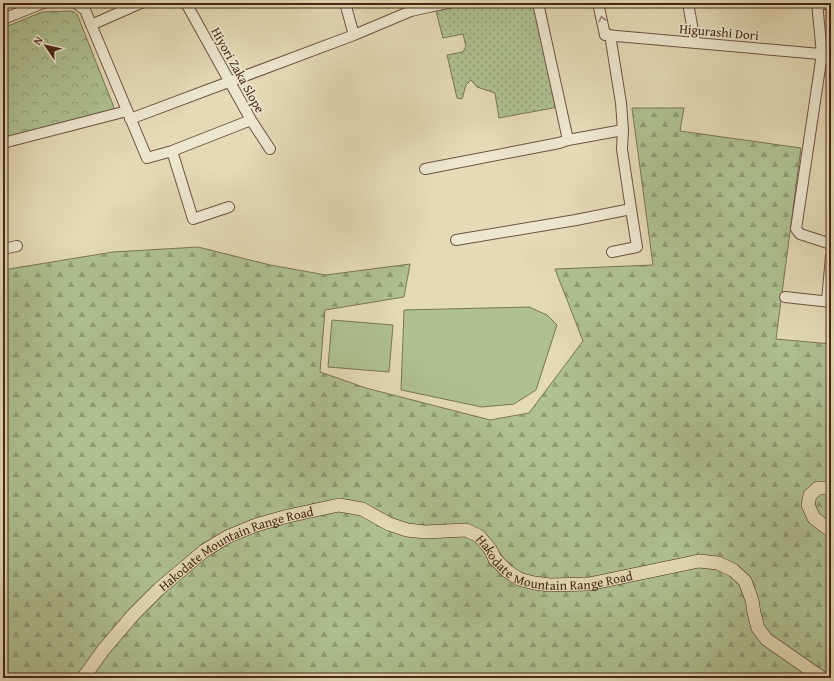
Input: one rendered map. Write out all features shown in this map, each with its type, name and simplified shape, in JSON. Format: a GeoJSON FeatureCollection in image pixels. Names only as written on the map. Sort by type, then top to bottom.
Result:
{"type":"FeatureCollection","features":[{"type":"Feature","properties":{"kind":"main road"},"geometry":{"type":"LineString","coordinates":[[831,488],[818,488],[810,495],[808,506],[814,518],[831,530]]}},
{"type":"Feature","properties":{"kind":"main road","name":"Hakodate Mountain Range Road"},"geometry":{"type":"LineString","coordinates":[[83,678],[104,649],[133,615],[159,589],[204,551],[227,537],[256,525],[288,516],[339,505],[362,509],[389,524],[408,530],[425,532],[466,530],[479,536],[490,549],[495,559],[507,571],[519,578],[534,583],[550,585],[589,584],[700,561],[718,563],[733,570],[745,581],[752,600],[758,628],[766,639],[822,678]]}},
{"type":"Feature","properties":{"kind":"street"},"geometry":{"type":"LineString","coordinates":[[4,17],[43,3]]}},
{"type":"Feature","properties":{"kind":"street"},"geometry":{"type":"LineString","coordinates":[[76,3],[85,10],[147,158],[172,151],[251,120]]}},
{"type":"Feature","properties":{"kind":"street"},"geometry":{"type":"LineString","coordinates":[[91,25],[141,3]]}},
{"type":"Feature","properties":{"kind":"street","name":"Hiyori Zaka Slope"},"geometry":{"type":"LineString","coordinates":[[186,3],[251,120],[270,149]]}},
{"type":"Feature","properties":{"kind":"street"},"geometry":{"type":"LineString","coordinates":[[345,3],[354,35]]}},
{"type":"Feature","properties":{"kind":"street"},"geometry":{"type":"LineString","coordinates":[[3,143],[129,115],[230,82],[354,35],[411,11],[447,3]]}},
{"type":"Feature","properties":{"kind":"street"},"geometry":{"type":"LineString","coordinates":[[538,3],[568,140]]}},
{"type":"Feature","properties":{"kind":"street"},"geometry":{"type":"LineString","coordinates":[[598,3],[608,35],[619,92],[623,130],[622,149],[637,247],[612,252]]}},
{"type":"Feature","properties":{"kind":"street"},"geometry":{"type":"LineString","coordinates":[[688,3],[694,42]]}},
{"type":"Feature","properties":{"kind":"street"},"geometry":{"type":"LineString","coordinates":[[831,4],[817,4],[826,55],[796,229],[800,234],[831,244]]}},
{"type":"Feature","properties":{"kind":"street","name":"Higurashi Dori"},"geometry":{"type":"LineString","coordinates":[[608,35],[826,55]]}},
{"type":"Feature","properties":{"kind":"street"},"geometry":{"type":"LineString","coordinates":[[424,169],[623,130]]}},
{"type":"Feature","properties":{"kind":"street"},"geometry":{"type":"LineString","coordinates":[[172,151],[193,219],[229,207]]}},
{"type":"Feature","properties":{"kind":"street"},"geometry":{"type":"LineString","coordinates":[[456,240],[631,209]]}},
{"type":"Feature","properties":{"kind":"street"},"geometry":{"type":"LineString","coordinates":[[3,249],[17,246]]}},
{"type":"Feature","properties":{"kind":"street"},"geometry":{"type":"LineString","coordinates":[[786,296],[829,302],[831,256]]}},
{"type":"Feature","properties":{"kind":"green space"},"geometry":{"type":"Polygon","coordinates":[[[476,3],[534,3],[558,107],[499,118],[495,93],[477,87],[471,80],[466,85],[462,99],[457,98],[447,55],[463,52],[466,46],[463,34],[443,38],[436,11],[476,3]]]}},
{"type":"Feature","properties":{"kind":"green space"},"geometry":{"type":"Polygon","coordinates":[[[72,11],[77,14],[115,110],[3,139],[3,28],[42,12],[72,11]]]}},
{"type":"Feature","properties":{"kind":"green space"},"geometry":{"type":"Polygon","coordinates":[[[632,108],[684,108],[680,131],[801,148],[776,339],[831,344],[831,678],[3,678],[3,270],[113,252],[198,247],[270,265],[326,275],[410,264],[404,297],[325,310],[320,372],[366,388],[490,420],[529,413],[583,341],[555,269],[653,265],[632,108]]]}},
{"type":"Feature","properties":{"kind":"green space"},"geometry":{"type":"Polygon","coordinates":[[[529,307],[547,315],[557,325],[536,390],[514,404],[482,407],[401,390],[404,310],[529,307]]]}},
{"type":"Feature","properties":{"kind":"green space"},"geometry":{"type":"Polygon","coordinates":[[[332,320],[393,325],[389,372],[328,367],[332,320]]]}}]}
